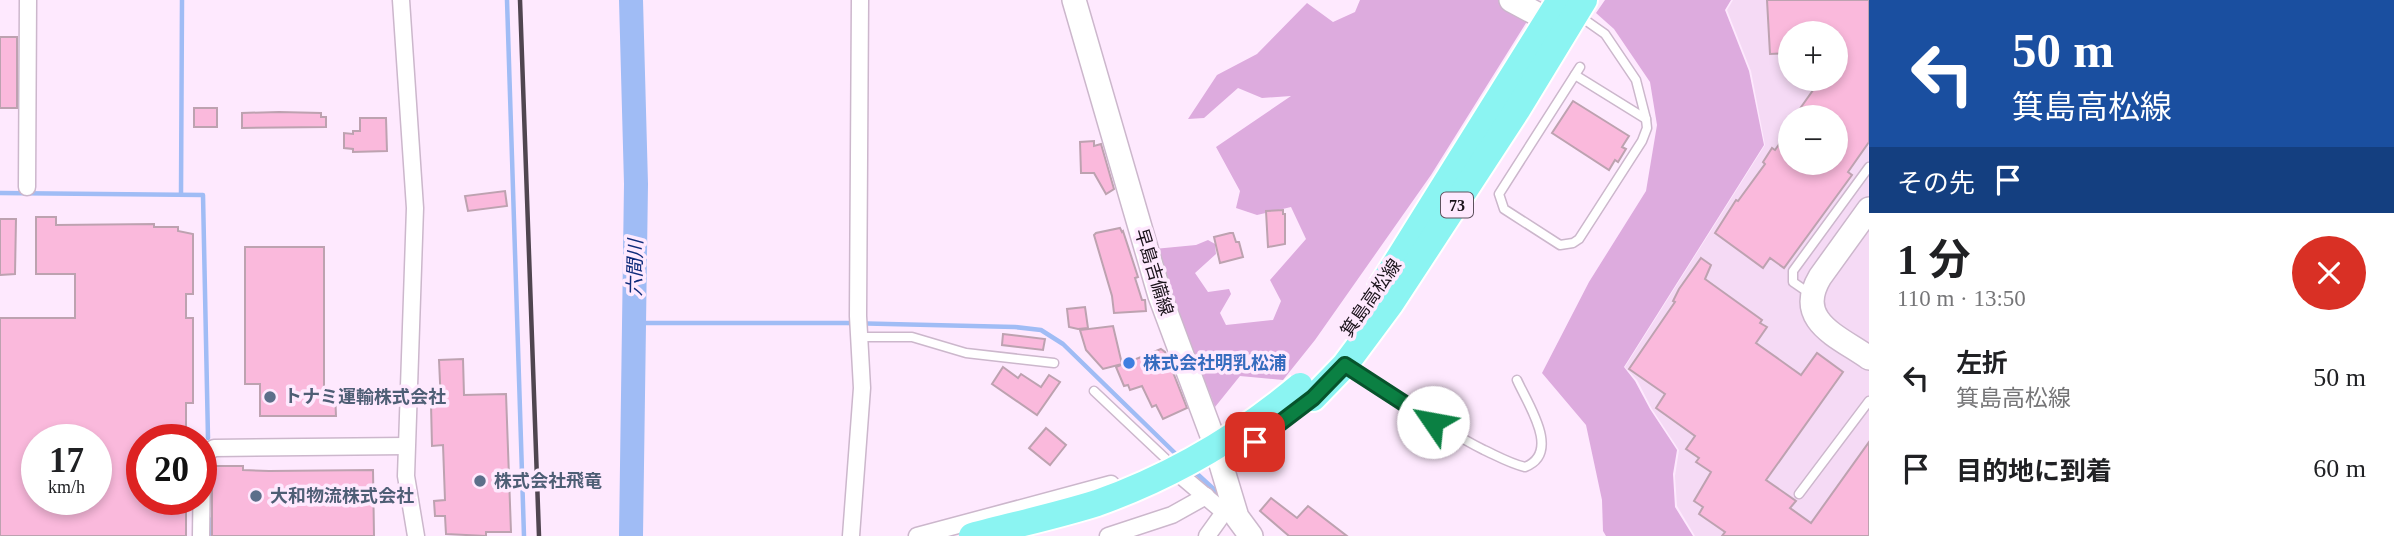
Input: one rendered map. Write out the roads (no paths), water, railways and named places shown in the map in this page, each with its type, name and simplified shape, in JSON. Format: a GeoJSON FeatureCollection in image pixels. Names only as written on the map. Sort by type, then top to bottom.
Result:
{"type":"FeatureCollection","features":[{"type":"Feature","properties":{"kind":"main road","name":"早島吉備線"},"geometry":{"type":"LineString","coordinates":[[1074,0],[1160,296],[1214,441],[1228,506],[1251,536]]}},
{"type":"Feature","properties":{"kind":"main road"},"geometry":{"type":"LineString","coordinates":[[1511,0],[1566,13]]}},
{"type":"Feature","properties":{"kind":"main road","name":"箕島高松線"},"geometry":{"type":"LineString","coordinates":[[959,533],[1095,503],[1184,467],[1345,365],[1391,303],[1452,212],[1566,13]]}},
{"type":"Feature","properties":{"kind":"main road","name":"箕島高松線"},"geometry":{"type":"LineString","coordinates":[[1042,536],[1099,521],[1195,480],[1246,449],[1306,392],[1378,291],[1566,13]]}},
{"type":"Feature","properties":{"kind":"main road"},"geometry":{"type":"LineString","coordinates":[[1869,209],[1820,277],[1810,305],[1821,324],[1869,358]]}},
{"type":"Feature","properties":{"kind":"street"},"geometry":{"type":"LineString","coordinates":[[27,187],[28,0]]}},
{"type":"Feature","properties":{"kind":"street"},"geometry":{"type":"LineString","coordinates":[[401,0],[415,208],[406,476],[416,536]]}},
{"type":"Feature","properties":{"kind":"street"},"geometry":{"type":"LineString","coordinates":[[851,536],[862,388],[858,327],[860,0]]}},
{"type":"Feature","properties":{"kind":"street"},"geometry":{"type":"LineString","coordinates":[[201,536],[202,462],[206,453],[214,447],[406,446]]}},
{"type":"Feature","properties":{"kind":"street"},"geometry":{"type":"LineString","coordinates":[[917,536],[959,533],[1155,469],[1172,468],[1206,496],[1228,506],[1207,536]]}},
{"type":"Feature","properties":{"kind":"street"},"geometry":{"type":"LineString","coordinates":[[1108,536],[1172,515],[1206,496]]}},
{"type":"Feature","properties":{"kind":"lane"},"geometry":{"type":"LineString","coordinates":[[1566,13],[1605,34],[1636,80],[1647,128],[1642,141],[1579,239],[1565,245],[1553,242],[1504,209],[1499,194],[1580,67]]}},
{"type":"Feature","properties":{"kind":"lane"},"geometry":{"type":"LineString","coordinates":[[1575,75],[1646,120]]}},
{"type":"Feature","properties":{"kind":"lane"},"geometry":{"type":"LineString","coordinates":[[1812,295],[1793,282],[1793,271],[1869,167]]}},
{"type":"Feature","properties":{"kind":"lane"},"geometry":{"type":"LineString","coordinates":[[858,327],[912,337],[966,353],[1054,363]]}},
{"type":"Feature","properties":{"kind":"lane"},"geometry":{"type":"LineString","coordinates":[[1345,365],[1433,422],[1474,445],[1525,467],[1534,463],[1541,453],[1543,439],[1517,380]]}},
{"type":"Feature","properties":{"kind":"lane"},"geometry":{"type":"LineString","coordinates":[[1094,391],[1165,458],[1172,468]]}},
{"type":"Feature","properties":{"kind":"lane"},"geometry":{"type":"LineString","coordinates":[[1799,494],[1869,401]]}},
{"type":"Feature","properties":{"kind":"waterway"},"geometry":{"type":"LineString","coordinates":[[181,194],[182,0]]}},
{"type":"Feature","properties":{"kind":"waterway"},"geometry":{"type":"LineString","coordinates":[[507,0],[524,536]]}},
{"type":"Feature","properties":{"kind":"waterway","name":"六間川"},"geometry":{"type":"LineString","coordinates":[[631,0],[636,184],[631,536]]}},
{"type":"Feature","properties":{"kind":"waterway"},"geometry":{"type":"LineString","coordinates":[[0,193],[203,195],[208,424]]}},
{"type":"Feature","properties":{"kind":"waterway"},"geometry":{"type":"LineString","coordinates":[[634,323],[846,323],[1041,330],[1063,344],[1180,458]]}},
{"type":"Feature","properties":{"kind":"waterway"},"geometry":{"type":"LineString","coordinates":[[1194,471],[1219,494]]}},
{"type":"Feature","properties":{"kind":"waterway"},"geometry":{"type":"LineString","coordinates":[[209,519],[209,536]]}},
{"type":"Feature","properties":{"kind":"railway"},"geometry":{"type":"LineString","coordinates":[[520,0],[539,536]]}},
{"type":"Feature","properties":{"kind":"place","name":"株式会社明乳松浦"},"geometry":{"type":"Point","coordinates":[1129,363]}},
{"type":"Feature","properties":{"kind":"place","name":"トナミ運輸株式会社"},"geometry":{"type":"Point","coordinates":[270,397]}},
{"type":"Feature","properties":{"kind":"place","name":"株式会社飛竜"},"geometry":{"type":"Point","coordinates":[480,481]}},
{"type":"Feature","properties":{"kind":"place","name":"大和物流株式会社"},"geometry":{"type":"Point","coordinates":[256,496]}}]}
